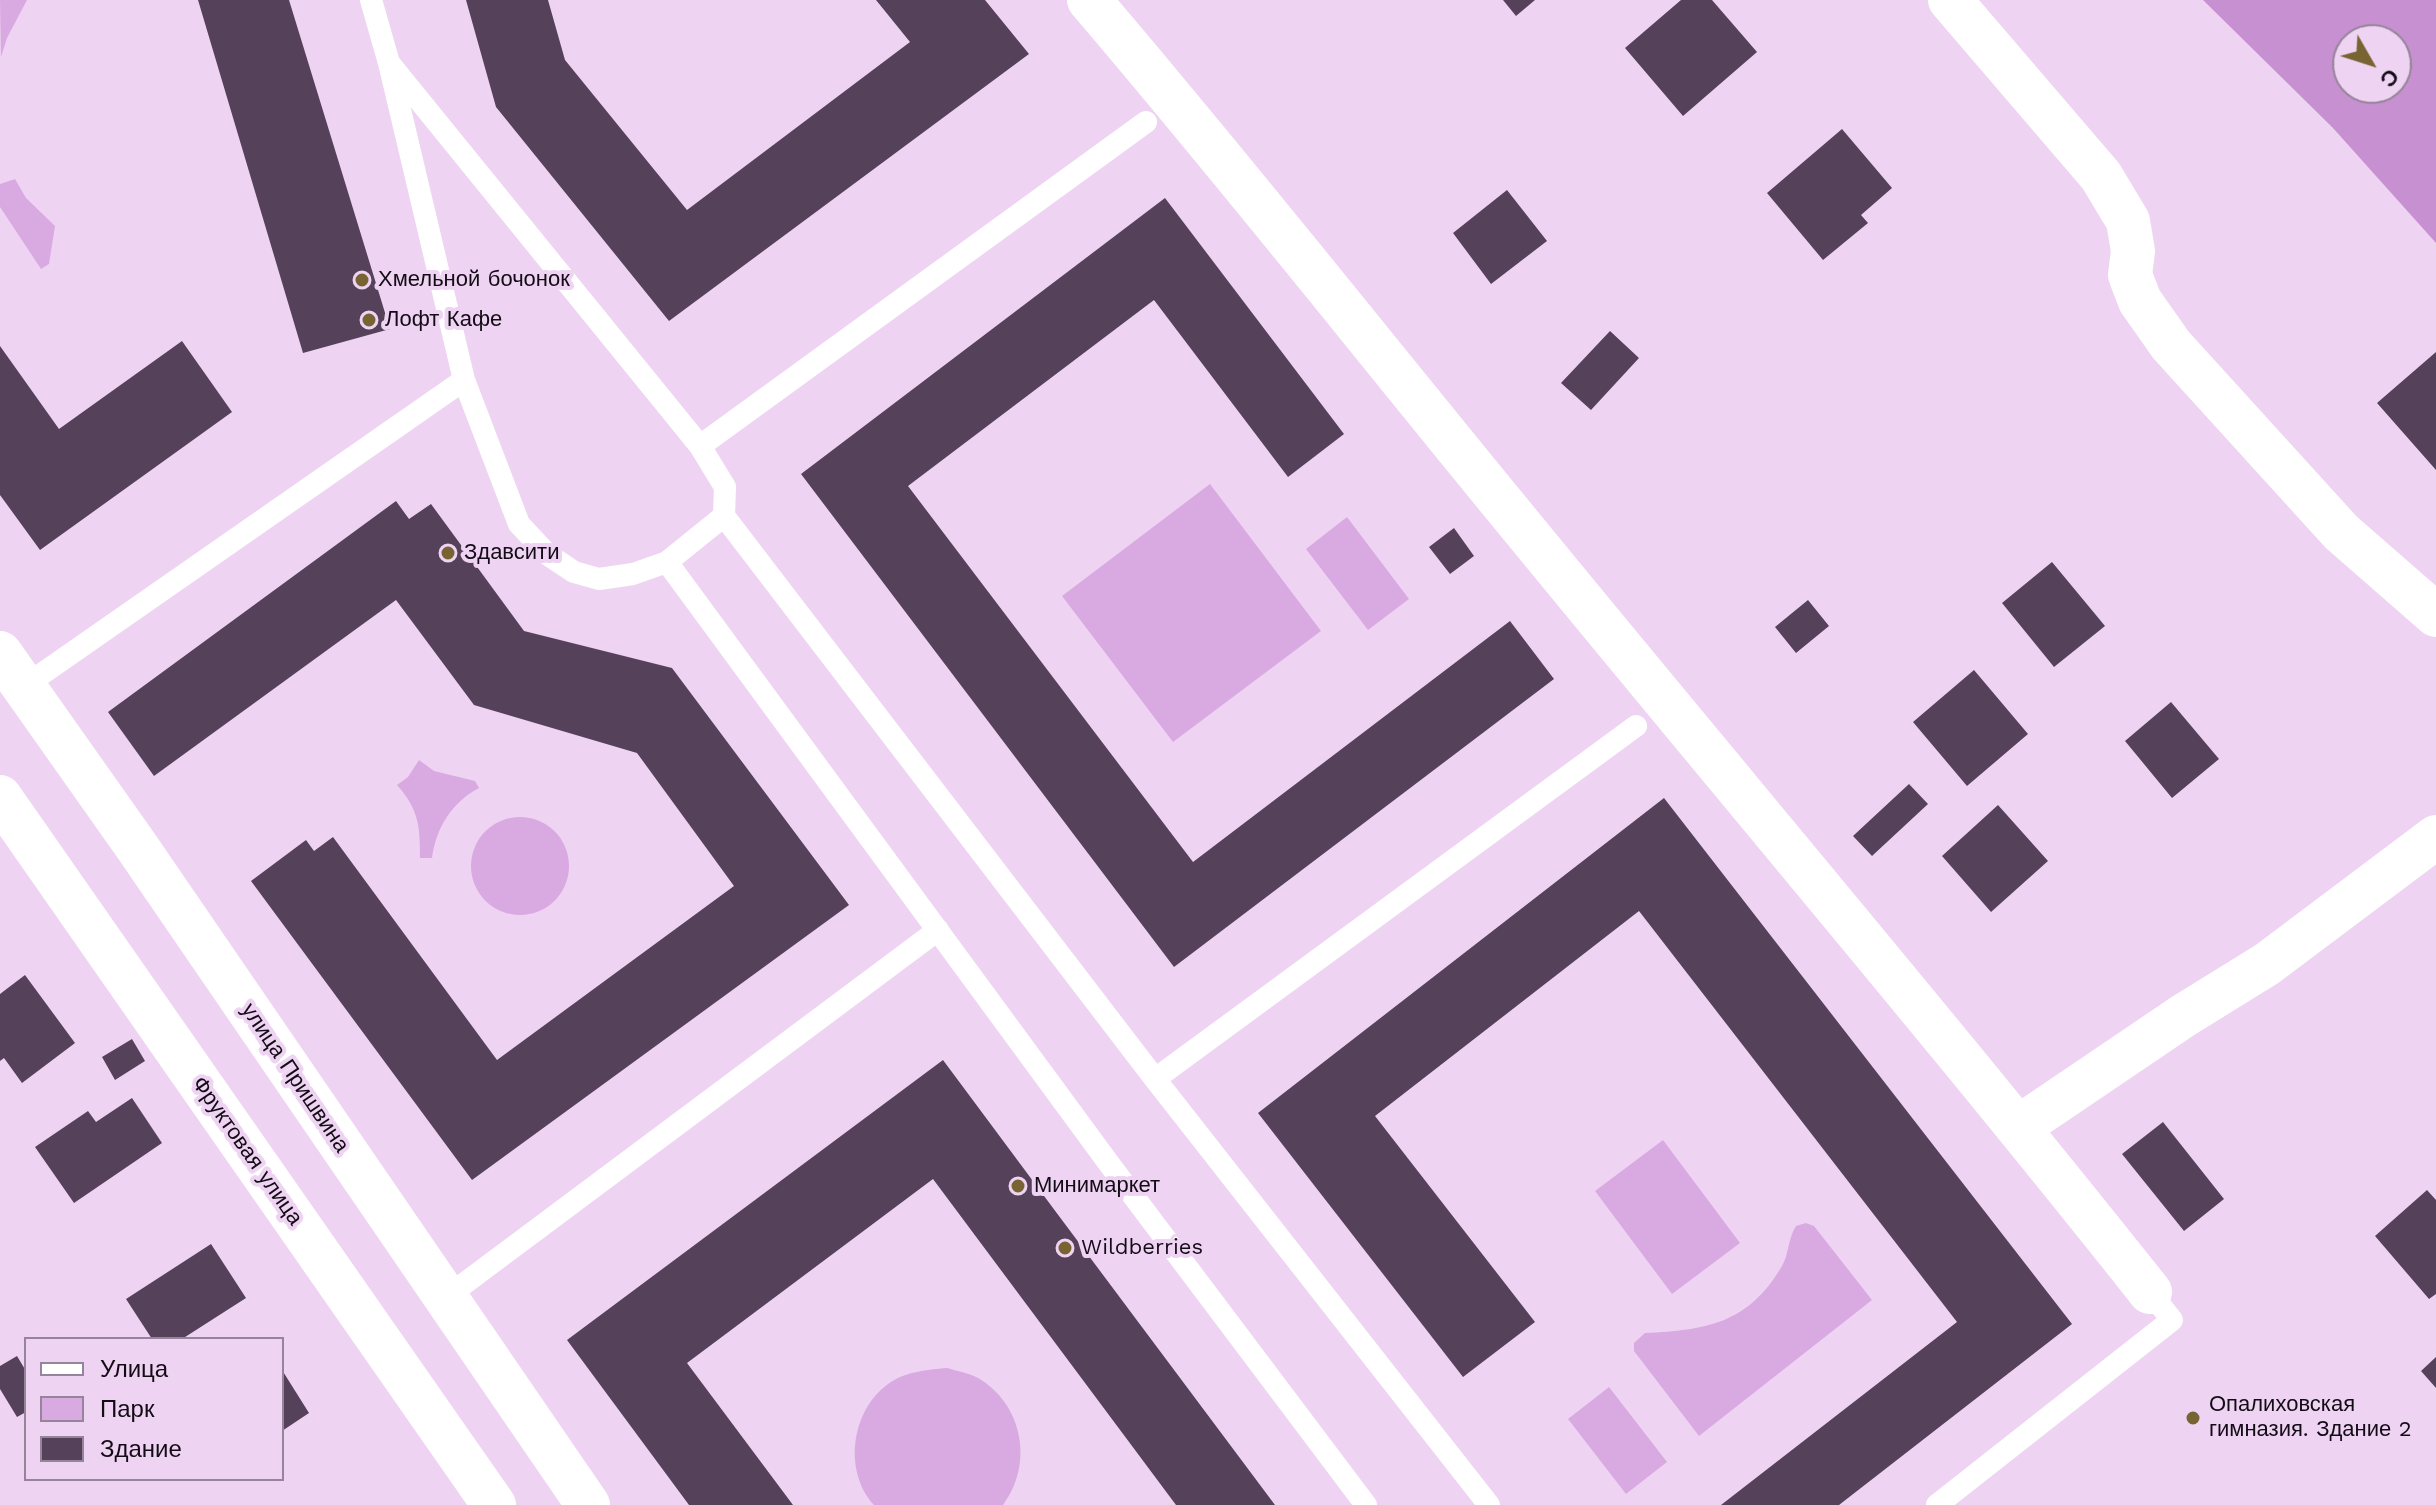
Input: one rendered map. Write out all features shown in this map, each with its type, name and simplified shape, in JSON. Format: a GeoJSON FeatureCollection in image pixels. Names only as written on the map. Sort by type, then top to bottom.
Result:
{"type":"FeatureCollection","features":[{"type":"Feature","properties":{"kind":"street"},"geometry":{"type":"LineString","coordinates":[[1089,0],[2019,1127],[2150,1292]]}},
{"type":"Feature","properties":{"kind":"street"},"geometry":{"type":"LineString","coordinates":[[1950,0],[2101,176],[2128,221],[2133,251],[2130,275],[2140,301],[2171,345],[2341,532],[2436,615]]}},
{"type":"Feature","properties":{"kind":"street","name":"улица Пришвина"},"geometry":{"type":"LineString","coordinates":[[12,670],[588,1505]]}},
{"type":"Feature","properties":{"kind":"street","name":"Фруктовая улица"},"geometry":{"type":"LineString","coordinates":[[0,797],[494,1505]]}},
{"type":"Feature","properties":{"kind":"street"},"geometry":{"type":"LineString","coordinates":[[2019,1127],[2183,1016],[2267,964],[2436,837]]}},
{"type":"Feature","properties":{"kind":"lane"},"geometry":{"type":"LineString","coordinates":[[371,0],[389,63],[464,380],[519,524],[547,554],[574,572],[599,579],[633,574],[667,562],[724,516]]}},
{"type":"Feature","properties":{"kind":"lane"},"geometry":{"type":"LineString","coordinates":[[389,63],[700,446],[725,487],[724,516],[1155,1079],[1489,1505]]}},
{"type":"Feature","properties":{"kind":"lane"},"geometry":{"type":"LineString","coordinates":[[700,446],[1146,122]]}},
{"type":"Feature","properties":{"kind":"lane"},"geometry":{"type":"LineString","coordinates":[[12,670],[464,380]]}},
{"type":"Feature","properties":{"kind":"lane"},"geometry":{"type":"LineString","coordinates":[[667,562],[1366,1505]]}},
{"type":"Feature","properties":{"kind":"lane"},"geometry":{"type":"LineString","coordinates":[[1155,1079],[1636,726]]}},
{"type":"Feature","properties":{"kind":"lane"},"geometry":{"type":"LineString","coordinates":[[445,1298],[938,930]]}},
{"type":"Feature","properties":{"kind":"lane"},"geometry":{"type":"LineString","coordinates":[[1937,1505],[2172,1320],[2150,1292]]}},
{"type":"Feature","properties":{"kind":"green space"},"geometry":{"type":"Polygon","coordinates":[[[0,0],[27,0],[7,38],[1,57],[0,0]]]}},
{"type":"Feature","properties":{"kind":"green space"},"geometry":{"type":"Polygon","coordinates":[[[15,179],[26,198],[55,226],[49,264],[41,269],[0,207],[0,184],[15,179]]]}},
{"type":"Feature","properties":{"kind":"green space"},"geometry":{"type":"Polygon","coordinates":[[[1210,484],[1321,631],[1173,742],[1062,596],[1210,484]]]}},
{"type":"Feature","properties":{"kind":"green space"},"geometry":{"type":"Polygon","coordinates":[[[1347,517],[1409,599],[1368,630],[1306,549],[1347,517]]]}},
{"type":"Feature","properties":{"kind":"green space"},"geometry":{"type":"Polygon","coordinates":[[[419,760],[434,771],[475,781],[479,788],[453,808],[437,836],[432,858],[420,858],[417,819],[410,802],[397,785],[408,777],[419,760]]]}},
{"type":"Feature","properties":{"kind":"green space"},"geometry":{"type":"Polygon","coordinates":[[[520,817],[539,821],[555,831],[565,847],[569,866],[565,885],[555,901],[539,911],[520,915],[501,911],[485,901],[475,885],[471,866],[475,847],[485,831],[501,821],[520,817]]]}},
{"type":"Feature","properties":{"kind":"green space"},"geometry":{"type":"Polygon","coordinates":[[[1663,1140],[1740,1243],[1672,1294],[1595,1191],[1663,1140]]]}},
{"type":"Feature","properties":{"kind":"green space"},"geometry":{"type":"Polygon","coordinates":[[[1806,1223],[1814,1226],[1872,1300],[1699,1436],[1634,1351],[1634,1343],[1645,1333],[1706,1326],[1740,1312],[1769,1285],[1784,1261],[1796,1226],[1806,1223]]]}},
{"type":"Feature","properties":{"kind":"green space"},"geometry":{"type":"Polygon","coordinates":[[[947,1368],[974,1376],[993,1389],[1014,1419],[1021,1454],[1013,1489],[1003,1505],[874,1505],[864,1491],[855,1459],[859,1425],[866,1410],[888,1384],[902,1376],[947,1368]]]}},
{"type":"Feature","properties":{"kind":"green space"},"geometry":{"type":"Polygon","coordinates":[[[1609,1387],[1667,1462],[1626,1494],[1568,1419],[1609,1387]]]}},
{"type":"Feature","properties":{"kind":"shaded area"},"geometry":{"type":"Polygon","coordinates":[[[2203,0],[2436,0],[2436,243],[2333,128],[2203,0]]]}},
{"type":"Feature","properties":{"kind":"building"},"geometry":{"type":"Polygon","coordinates":[[[198,0],[289,0],[390,329],[303,353],[198,0]]]}},
{"type":"Feature","properties":{"kind":"building"},"geometry":{"type":"Polygon","coordinates":[[[466,0],[548,0],[565,60],[687,210],[910,42],[876,0],[985,0],[1029,54],[669,321],[496,107],[466,0]]]}},
{"type":"Feature","properties":{"kind":"building"},"geometry":{"type":"Polygon","coordinates":[[[1503,0],[1535,0],[1516,16],[1503,0]]]}},
{"type":"Feature","properties":{"kind":"building"},"geometry":{"type":"Polygon","coordinates":[[[1681,0],[1712,0],[1757,52],[1683,116],[1625,48],[1681,0]]]}},
{"type":"Feature","properties":{"kind":"building"},"geometry":{"type":"Polygon","coordinates":[[[1842,129],[1892,188],[1861,215],[1868,223],[1823,260],[1767,193],[1842,129]]]}},
{"type":"Feature","properties":{"kind":"building"},"geometry":{"type":"Polygon","coordinates":[[[1507,190],[1547,241],[1491,284],[1453,233],[1507,190]]]}},
{"type":"Feature","properties":{"kind":"building"},"geometry":{"type":"Polygon","coordinates":[[[1165,198],[1344,434],[1288,477],[1154,300],[908,486],[1193,862],[1510,621],[1554,679],[1174,967],[801,474],[1165,198]]]}},
{"type":"Feature","properties":{"kind":"building"},"geometry":{"type":"Polygon","coordinates":[[[1610,331],[1639,358],[1591,410],[1561,383],[1610,331]]]}},
{"type":"Feature","properties":{"kind":"building"},"geometry":{"type":"Polygon","coordinates":[[[182,341],[232,412],[40,550],[0,495],[0,346],[59,429],[182,341]]]}},
{"type":"Feature","properties":{"kind":"building"},"geometry":{"type":"Polygon","coordinates":[[[2436,352],[2436,470],[2377,403],[2436,352]]]}},
{"type":"Feature","properties":{"kind":"building"},"geometry":{"type":"Polygon","coordinates":[[[396,501],[409,519],[431,504],[524,631],[672,668],[849,905],[472,1180],[251,881],[306,840],[314,851],[333,837],[497,1060],[734,886],[637,753],[474,705],[396,600],[154,776],[108,712],[396,501]]]}},
{"type":"Feature","properties":{"kind":"building"},"geometry":{"type":"Polygon","coordinates":[[[1454,528],[1474,556],[1450,574],[1429,547],[1454,528]]]}},
{"type":"Feature","properties":{"kind":"building"},"geometry":{"type":"Polygon","coordinates":[[[2052,562],[2105,626],[2054,667],[2002,603],[2052,562]]]}},
{"type":"Feature","properties":{"kind":"building"},"geometry":{"type":"Polygon","coordinates":[[[1808,600],[1829,626],[1796,653],[1775,627],[1808,600]]]}},
{"type":"Feature","properties":{"kind":"building"},"geometry":{"type":"Polygon","coordinates":[[[1974,670],[2028,734],[1967,786],[1913,722],[1974,670]]]}},
{"type":"Feature","properties":{"kind":"building"},"geometry":{"type":"Polygon","coordinates":[[[2171,702],[2219,759],[2172,798],[2125,741],[2171,702]]]}},
{"type":"Feature","properties":{"kind":"building"},"geometry":{"type":"Polygon","coordinates":[[[1909,784],[1928,804],[1872,856],[1853,836],[1909,784]]]}},
{"type":"Feature","properties":{"kind":"building"},"geometry":{"type":"Polygon","coordinates":[[[1664,798],[2072,1324],[1839,1505],[1721,1505],[1957,1322],[1639,911],[1375,1116],[1535,1322],[1463,1377],[1258,1113],[1664,798]]]}},
{"type":"Feature","properties":{"kind":"building"},"geometry":{"type":"Polygon","coordinates":[[[1998,805],[2048,861],[1991,912],[1942,856],[1998,805]]]}},
{"type":"Feature","properties":{"kind":"building"},"geometry":{"type":"Polygon","coordinates":[[[25,975],[75,1043],[22,1083],[4,1058],[0,1061],[0,994],[25,975]]]}},
{"type":"Feature","properties":{"kind":"building"},"geometry":{"type":"Polygon","coordinates":[[[132,1039],[145,1061],[115,1080],[102,1057],[132,1039]]]}},
{"type":"Feature","properties":{"kind":"building"},"geometry":{"type":"Polygon","coordinates":[[[943,1060],[1275,1505],[1176,1505],[933,1179],[687,1363],[793,1505],[689,1505],[567,1340],[943,1060]]]}},
{"type":"Feature","properties":{"kind":"building"},"geometry":{"type":"Polygon","coordinates":[[[132,1098],[162,1143],[74,1203],[35,1147],[88,1111],[96,1122],[132,1098]]]}},
{"type":"Feature","properties":{"kind":"building"},"geometry":{"type":"Polygon","coordinates":[[[2163,1122],[2224,1199],[2184,1231],[2122,1154],[2163,1122]]]}},
{"type":"Feature","properties":{"kind":"building"},"geometry":{"type":"Polygon","coordinates":[[[2427,1190],[2436,1200],[2436,1294],[2429,1299],[2375,1236],[2427,1190]]]}},
{"type":"Feature","properties":{"kind":"building"},"geometry":{"type":"Polygon","coordinates":[[[211,1244],[246,1298],[185,1337],[151,1337],[126,1299],[211,1244]]]}},
{"type":"Feature","properties":{"kind":"building"},"geometry":{"type":"Polygon","coordinates":[[[17,1356],[24,1368],[24,1413],[17,1417],[0,1389],[0,1366],[17,1356]]]}},
{"type":"Feature","properties":{"kind":"building"},"geometry":{"type":"Polygon","coordinates":[[[2436,1357],[2436,1388],[2421,1371],[2436,1357]]]}},
{"type":"Feature","properties":{"kind":"building"},"geometry":{"type":"Polygon","coordinates":[[[284,1373],[309,1413],[284,1430],[284,1373]]]}},
{"type":"Feature","properties":{"kind":"place","name":"Хмельной бочонок"},"geometry":{"type":"Point","coordinates":[362,280]}},
{"type":"Feature","properties":{"kind":"place","name":"Лофт Кафе"},"geometry":{"type":"Point","coordinates":[369,320]}},
{"type":"Feature","properties":{"kind":"place","name":"Здавсити"},"geometry":{"type":"Point","coordinates":[448,553]}},
{"type":"Feature","properties":{"kind":"place","name":"Минимаркет"},"geometry":{"type":"Point","coordinates":[1018,1186]}},
{"type":"Feature","properties":{"kind":"place","name":"Wildberries"},"geometry":{"type":"Point","coordinates":[1065,1248]}},
{"type":"Feature","properties":{"kind":"place","name":"Опалиховская гимназия. Здание 2"},"geometry":{"type":"Point","coordinates":[2193,1418]}}]}
